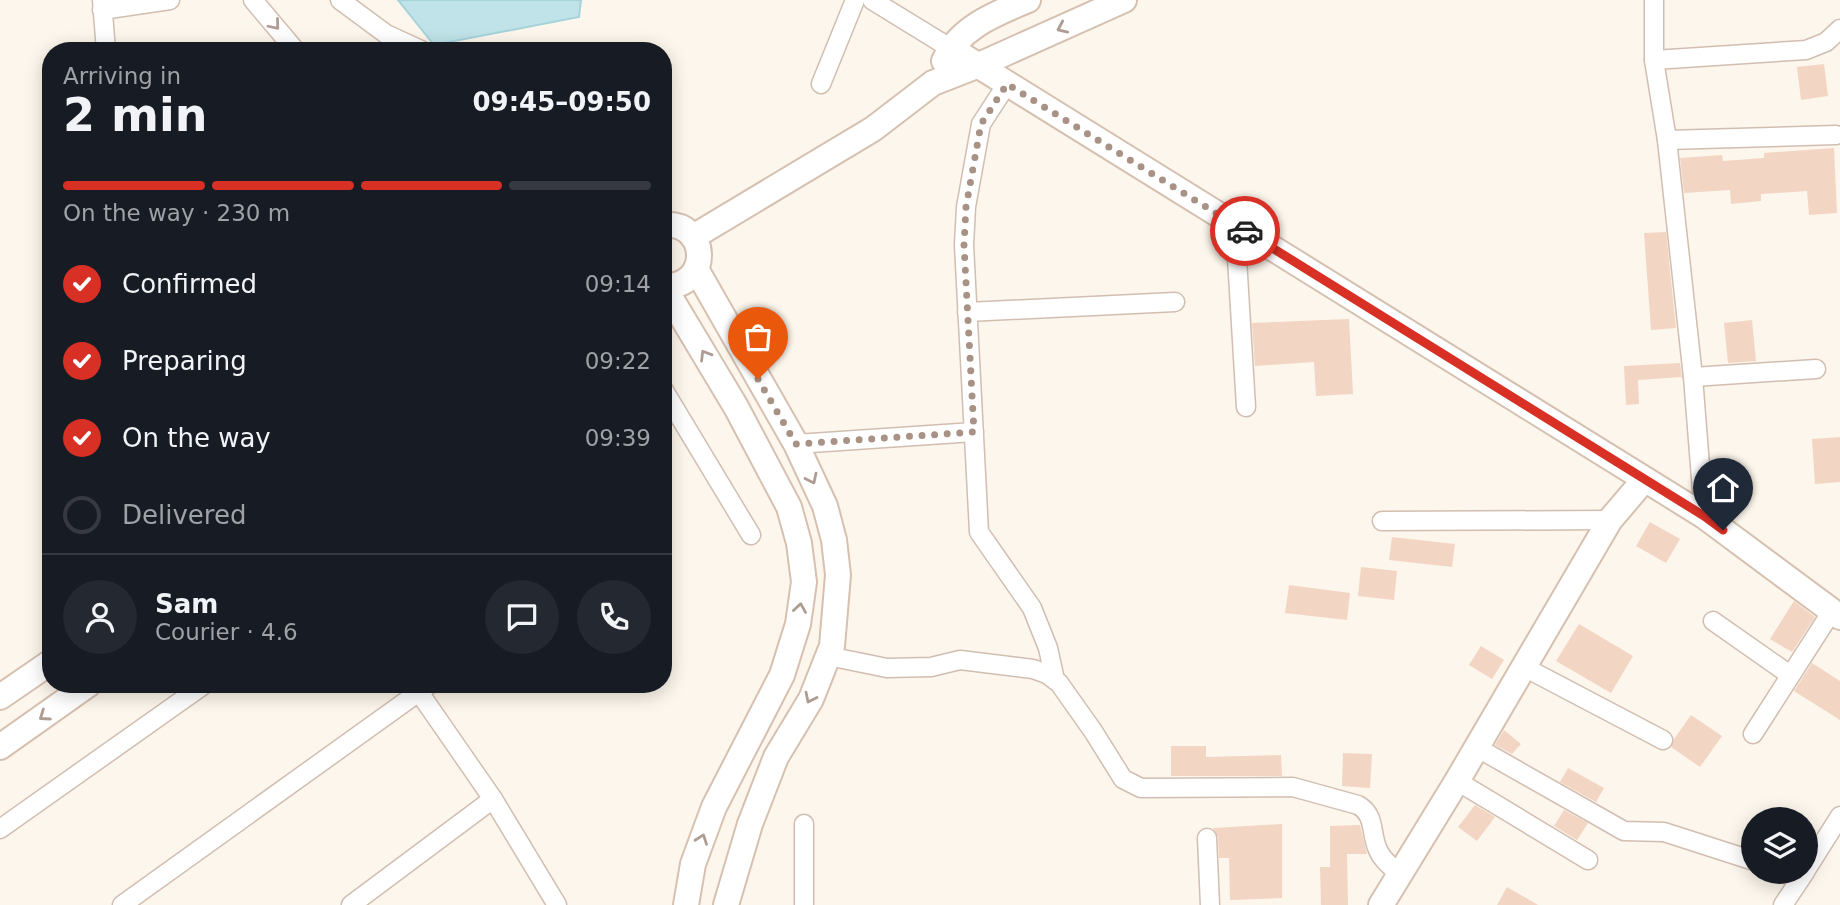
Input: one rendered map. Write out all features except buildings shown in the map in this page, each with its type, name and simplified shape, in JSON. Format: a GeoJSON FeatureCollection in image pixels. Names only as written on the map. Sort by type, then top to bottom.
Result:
{"type":"FeatureCollection","features":[{"type":"Feature","properties":{"kind":"street"},"geometry":{"type":"LineString","coordinates":[[105,42],[102,5],[170,0]]}},
{"type":"Feature","properties":{"kind":"street"},"geometry":{"type":"LineString","coordinates":[[253,0],[288,42]]}},
{"type":"Feature","properties":{"kind":"street"},"geometry":{"type":"LineString","coordinates":[[340,0],[386,34],[403,42]]}},
{"type":"Feature","properties":{"kind":"street"},"geometry":{"type":"LineString","coordinates":[[821,84],[855,0]]}},
{"type":"Feature","properties":{"kind":"street"},"geometry":{"type":"LineString","coordinates":[[872,0],[1704,516],[1836,614],[1790,675],[1753,734]]}},
{"type":"Feature","properties":{"kind":"street"},"geometry":{"type":"LineString","coordinates":[[693,237],[873,129],[933,83],[1124,0]]}},
{"type":"Feature","properties":{"kind":"street"},"geometry":{"type":"LineString","coordinates":[[1654,0],[1654,60],[1667,140],[1693,377],[1704,516]]}},
{"type":"Feature","properties":{"kind":"street"},"geometry":{"type":"LineString","coordinates":[[933,83],[950,48],[974,24],[1016,2]]}},
{"type":"Feature","properties":{"kind":"street"},"geometry":{"type":"LineString","coordinates":[[1654,60],[1806,50],[1826,42],[1840,29]]}},
{"type":"Feature","properties":{"kind":"street"},"geometry":{"type":"LineString","coordinates":[[1007,84],[981,124],[966,207],[964,245],[979,532],[1032,608],[1048,648],[1055,680]]}},
{"type":"Feature","properties":{"kind":"street"},"geometry":{"type":"LineString","coordinates":[[1667,140],[1836,135]]}},
{"type":"Feature","properties":{"kind":"street"},"geometry":{"type":"LineString","coordinates":[[1236,225],[1246,407]]}},
{"type":"Feature","properties":{"kind":"street"},"geometry":{"type":"LineString","coordinates":[[672,226],[679,226],[693,237],[700,254],[696,270],[686,281],[672,285]]}},
{"type":"Feature","properties":{"kind":"street"},"geometry":{"type":"LineString","coordinates":[[696,270],[796,444],[825,506],[834,540],[838,575],[832,646],[811,699],[772,768],[750,824],[726,905]]}},
{"type":"Feature","properties":{"kind":"street"},"geometry":{"type":"LineString","coordinates":[[672,299],[736,407],[789,507],[799,543],[804,582],[798,624],[782,675],[713,807],[693,864],[686,905]]}},
{"type":"Feature","properties":{"kind":"street"},"geometry":{"type":"LineString","coordinates":[[967,312],[1175,302]]}},
{"type":"Feature","properties":{"kind":"street"},"geometry":{"type":"LineString","coordinates":[[1693,377],[1816,369]]}},
{"type":"Feature","properties":{"kind":"street"},"geometry":{"type":"LineString","coordinates":[[672,404],[751,535]]}},
{"type":"Feature","properties":{"kind":"street"},"geometry":{"type":"LineString","coordinates":[[796,444],[974,432]]}},
{"type":"Feature","properties":{"kind":"street"},"geometry":{"type":"LineString","coordinates":[[1381,905],[1610,520],[1644,480]]}},
{"type":"Feature","properties":{"kind":"street"},"geometry":{"type":"LineString","coordinates":[[1382,522],[1610,520]]}},
{"type":"Feature","properties":{"kind":"street"},"geometry":{"type":"LineString","coordinates":[[1713,621],[1790,675]]}},
{"type":"Feature","properties":{"kind":"street"},"geometry":{"type":"LineString","coordinates":[[828,656],[887,668],[914,669],[960,660],[1033,669],[1048,674],[1093,730],[1123,779],[1132,785],[1140,788],[1293,787],[1358,805],[1366,810],[1370,817],[1376,847],[1381,856],[1400,875]]}},
{"type":"Feature","properties":{"kind":"street"},"geometry":{"type":"LineString","coordinates":[[1524,667],[1663,740]]}},
{"type":"Feature","properties":{"kind":"street"},"geometry":{"type":"LineString","coordinates":[[0,698],[42,668]]}},
{"type":"Feature","properties":{"kind":"street"},"geometry":{"type":"LineString","coordinates":[[0,747],[76,693]]}},
{"type":"Feature","properties":{"kind":"street"},"geometry":{"type":"LineString","coordinates":[[0,829],[192,693]]}},
{"type":"Feature","properties":{"kind":"street"},"geometry":{"type":"LineString","coordinates":[[122,905],[412,693]]}},
{"type":"Feature","properties":{"kind":"street"},"geometry":{"type":"LineString","coordinates":[[424,693],[493,799],[557,905]]}},
{"type":"Feature","properties":{"kind":"street"},"geometry":{"type":"LineString","coordinates":[[1476,747],[1624,831],[1664,832],[1741,857]]}},
{"type":"Feature","properties":{"kind":"street"},"geometry":{"type":"LineString","coordinates":[[1457,781],[1588,860]]}},
{"type":"Feature","properties":{"kind":"street"},"geometry":{"type":"LineString","coordinates":[[351,905],[493,799]]}},
{"type":"Feature","properties":{"kind":"street"},"geometry":{"type":"LineString","coordinates":[[1818,851],[1840,816]]}},
{"type":"Feature","properties":{"kind":"street"},"geometry":{"type":"LineString","coordinates":[[804,824],[804,905]]}},
{"type":"Feature","properties":{"kind":"street"},"geometry":{"type":"LineString","coordinates":[[1207,838],[1210,905]]}},
{"type":"Feature","properties":{"kind":"street"},"geometry":{"type":"LineString","coordinates":[[1783,905],[1797,884]]}},
{"type":"Feature","properties":{"kind":"water"},"geometry":{"type":"Polygon","coordinates":[[[398,0],[581,0],[579,17],[450,42],[432,42],[398,0]]]}},
{"type":"Feature","properties":{"kind":"way so far"},"geometry":{"type":"LineString","coordinates":[[758,379],[796,444],[974,432],[964,245],[966,207],[981,124],[1007,84],[1245,231]]}},
{"type":"Feature","properties":{"kind":"route"},"geometry":{"type":"LineString","coordinates":[[1245,231],[1723,530]]}}]}
